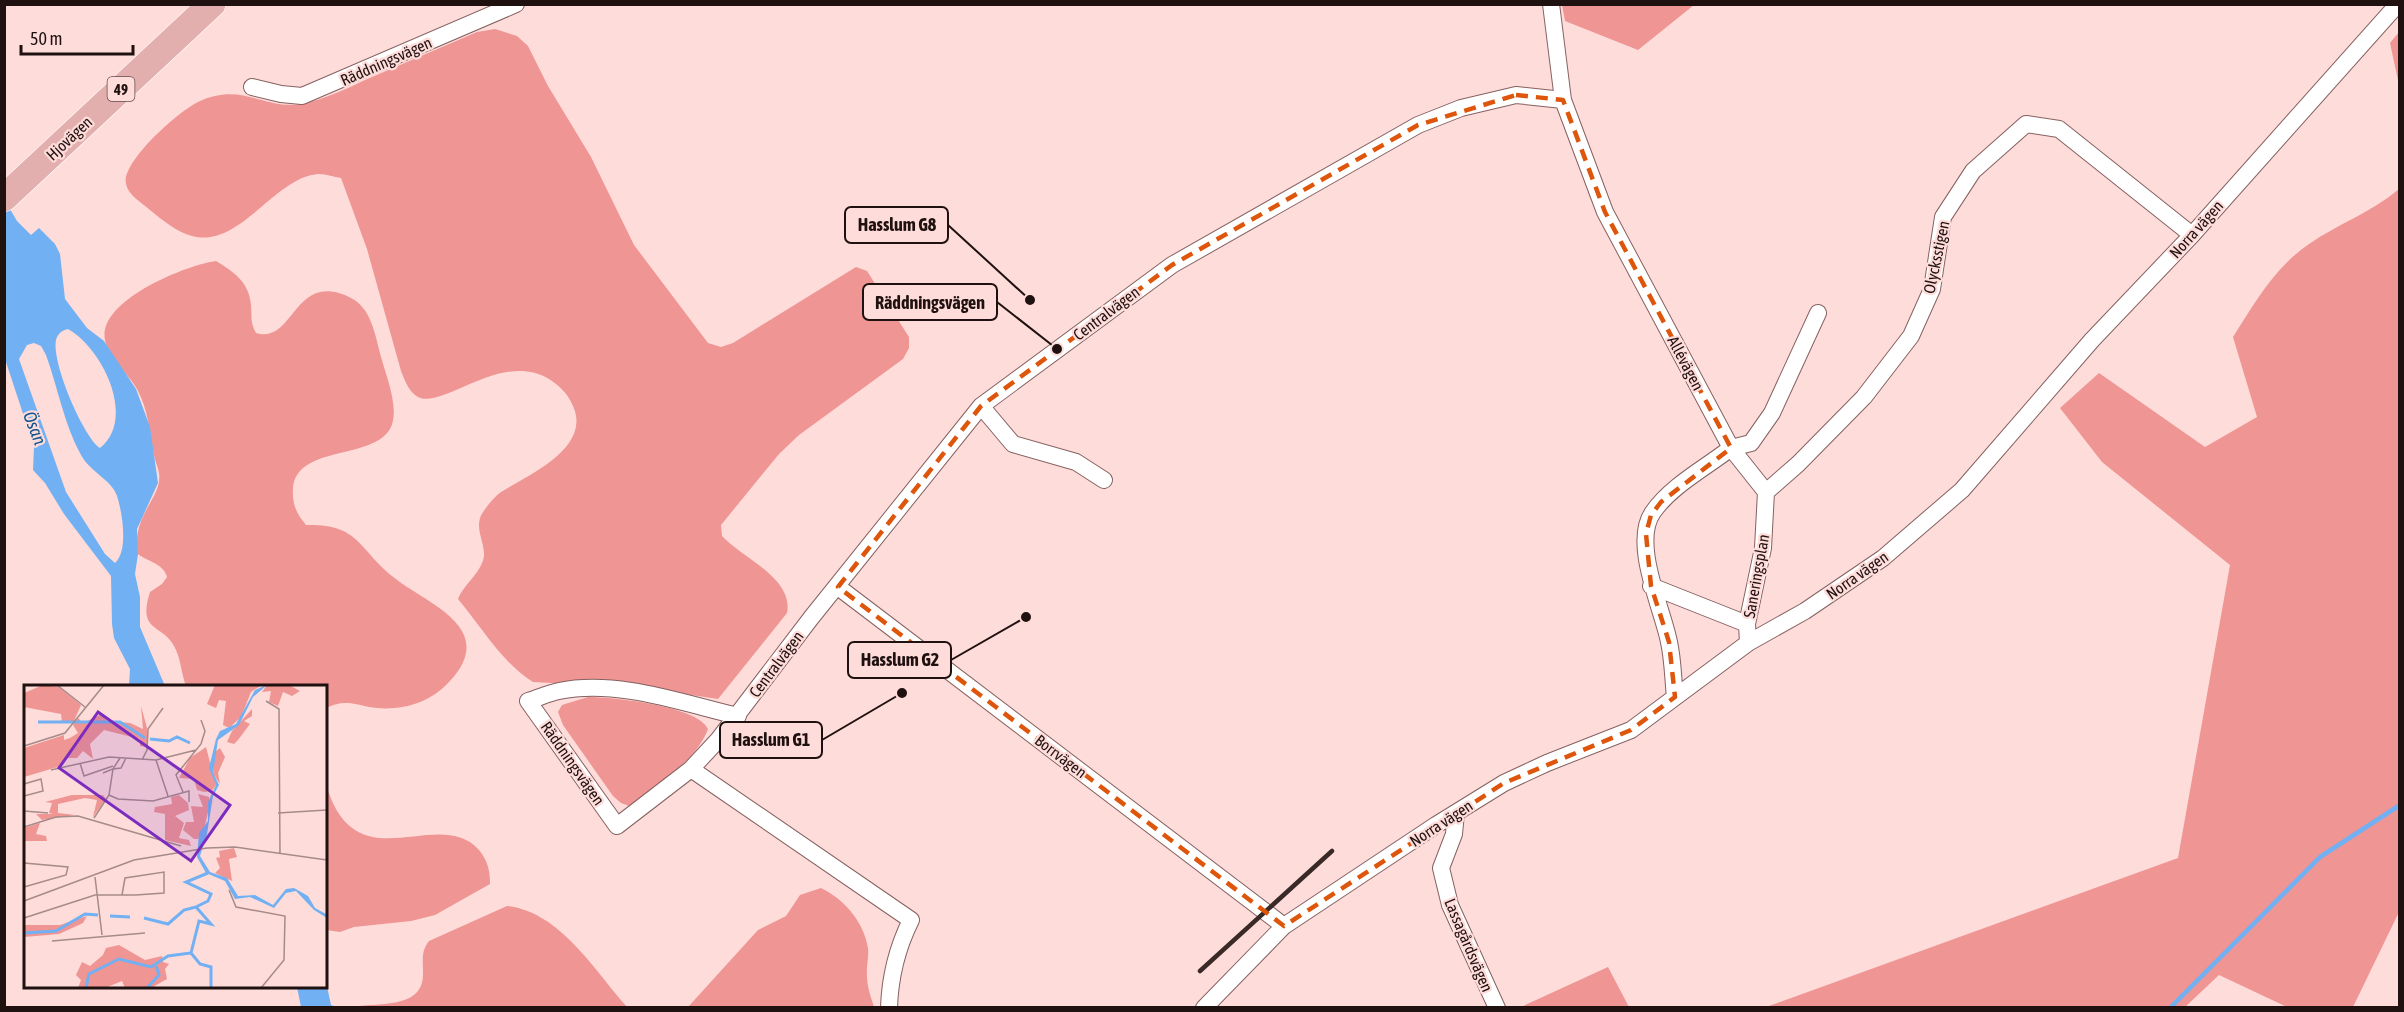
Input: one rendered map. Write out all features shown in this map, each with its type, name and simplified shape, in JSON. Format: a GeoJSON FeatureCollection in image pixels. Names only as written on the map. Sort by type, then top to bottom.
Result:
{"type":"FeatureCollection","features":[{"type":"Feature","properties":{"kind":"main road","name":"Hjovägen"},"geometry":{"type":"LineString","coordinates":[[4,198],[212,4]]}},
{"type":"Feature","properties":{"kind":"street","name":"Räddningsvägen"},"geometry":{"type":"LineString","coordinates":[[252,87],[280,94],[302,96],[516,4]]}},
{"type":"Feature","properties":{"kind":"street","name":"Allévägen"},"geometry":{"type":"LineString","coordinates":[[1551,4],[1563,100],[1605,212],[1731,448]]}},
{"type":"Feature","properties":{"kind":"street","name":"Norra vägen"},"geometry":{"type":"LineString","coordinates":[[1204,1008],[1284,926],[1504,783],[1631,730],[1748,643],[1805,611],[1883,558],[1962,490],[2092,340],[2192,235],[2398,4]]}},
{"type":"Feature","properties":{"kind":"street","name":"Centralvägen"},"geometry":{"type":"LineString","coordinates":[[617,826],[691,769],[738,716],[811,618],[981,406],[1172,265],[1418,125],[1461,108],[1516,95],[1563,100]]}},
{"type":"Feature","properties":{"kind":"street","name":"Olycksstigen"},"geometry":{"type":"LineString","coordinates":[[1766,492],[1798,464],[1864,397],[1911,336],[1932,289],[1943,217],[1973,171],[2026,124],[2059,129],[2192,235]]}},
{"type":"Feature","properties":{"kind":"street"},"geometry":{"type":"LineString","coordinates":[[1675,697],[1670,642],[1651,586],[1646,534],[1650,515],[1677,488],[1731,448],[1751,443],[1772,413],[1818,314]]}},
{"type":"Feature","properties":{"kind":"street"},"geometry":{"type":"LineString","coordinates":[[981,406],[1013,444],[1076,462],[1104,480]]}},
{"type":"Feature","properties":{"kind":"street"},"geometry":{"type":"LineString","coordinates":[[1731,448],[1766,492]]}},
{"type":"Feature","properties":{"kind":"street","name":"Saneringsplan"},"geometry":{"type":"LineString","coordinates":[[1748,643],[1747,624],[1763,548],[1766,492]]}},
{"type":"Feature","properties":{"kind":"street"},"geometry":{"type":"LineString","coordinates":[[1651,586],[1747,624]]}},
{"type":"Feature","properties":{"kind":"street","name":"Borrvägen"},"geometry":{"type":"LineString","coordinates":[[838,587],[1284,926]]}},
{"type":"Feature","properties":{"kind":"street","name":"Räddningsvägen"},"geometry":{"type":"LineString","coordinates":[[617,826],[528,701],[560,691],[606,689],[738,716]]}},
{"type":"Feature","properties":{"kind":"street"},"geometry":{"type":"LineString","coordinates":[[691,769],[910,920],[900,942],[894,965],[889,1008]]}},
{"type":"Feature","properties":{"kind":"street","name":"Lassagårdsvägen"},"geometry":{"type":"LineString","coordinates":[[1456,813],[1454,834],[1441,868],[1450,905],[1497,1008]]}},
{"type":"Feature","properties":{"kind":"highlighted area"},"geometry":{"type":"Polygon","coordinates":[[[1516,95],[1563,100],[1605,212],[1731,448],[1661,502],[1651,515],[1646,534],[1651,586],[1669,642],[1675,697],[1631,730],[1504,783],[1284,926],[838,587],[981,406],[1172,265],[1418,125],[1516,95]]]}},
{"type":"Feature","properties":{"kind":"shaded area"},"geometry":{"type":"Polygon","coordinates":[[[1562,4],[1694,5],[1638,50],[1565,21],[1562,4]]]}},
{"type":"Feature","properties":{"kind":"shaded area"},"geometry":{"type":"Polygon","coordinates":[[[495,29],[517,36],[528,46],[548,86],[591,157],[634,245],[708,343],[721,347],[733,343],[856,267],[867,271],[909,337],[909,348],[903,359],[799,435],[779,454],[721,525],[722,536],[765,570],[783,589],[787,601],[787,613],[718,699],[645,688],[533,682],[511,665],[458,599],[483,562],[484,550],[479,523],[483,512],[498,494],[541,468],[566,447],[574,435],[576,421],[573,406],[557,384],[531,372],[512,371],[493,375],[429,399],[418,397],[412,392],[401,371],[367,249],[341,178],[319,174],[303,178],[287,186],[242,223],[226,232],[209,237],[192,236],[175,229],[127,188],[127,175],[132,163],[153,138],[198,102],[227,94],[287,105],[319,100],[477,32],[495,29]]]}},
{"type":"Feature","properties":{"kind":"shaded area"},"geometry":{"type":"Polygon","coordinates":[[[2399,32],[2399,85],[2390,43],[2399,32]]]}},
{"type":"Feature","properties":{"kind":"shaded area"},"geometry":{"type":"Polygon","coordinates":[[[2399,189],[2399,912],[2353,1007],[2287,1007],[2219,975],[2185,1007],[1766,1007],[2178,858],[2230,565],[2102,462],[2060,408],[2099,373],[2205,447],[2257,417],[2233,337],[2266,287],[2297,253],[2399,189]]]}},
{"type":"Feature","properties":{"kind":"shaded area"},"geometry":{"type":"Polygon","coordinates":[[[216,261],[240,278],[250,297],[252,322],[256,333],[269,334],[279,329],[306,299],[317,293],[332,292],[351,298],[358,302],[368,315],[393,402],[393,421],[390,429],[381,439],[368,445],[307,465],[298,474],[293,488],[293,499],[297,512],[306,525],[337,528],[356,539],[392,576],[452,618],[462,631],[467,646],[463,663],[441,690],[423,701],[391,708],[348,703],[327,708],[327,685],[186,685],[174,646],[149,621],[147,605],[150,592],[162,584],[167,577],[159,566],[138,554],[137,540],[143,517],[159,482],[159,473],[144,405],[137,389],[107,347],[106,326],[115,312],[146,287],[202,264],[216,261]]]}},
{"type":"Feature","properties":{"kind":"shaded area"},"geometry":{"type":"Polygon","coordinates":[[[588,697],[634,701],[672,709],[701,721],[708,729],[702,741],[685,762],[663,782],[629,806],[613,796],[563,725],[558,712],[562,705],[588,697]]]}},
{"type":"Feature","properties":{"kind":"shaded area"},"geometry":{"type":"Polygon","coordinates":[[[327,787],[340,816],[355,830],[370,836],[386,838],[452,835],[466,840],[485,858],[490,884],[435,915],[411,921],[354,927],[340,932],[327,930],[327,787]]]}},
{"type":"Feature","properties":{"kind":"shaded area"},"geometry":{"type":"Polygon","coordinates":[[[821,888],[837,898],[852,912],[862,929],[868,948],[867,980],[874,1007],[688,1007],[758,930],[786,916],[800,895],[821,888]]]}},
{"type":"Feature","properties":{"kind":"shaded area"},"geometry":{"type":"Polygon","coordinates":[[[507,906],[543,919],[560,931],[589,960],[627,1007],[351,1007],[408,999],[421,985],[424,952],[429,941],[507,906]]]}},
{"type":"Feature","properties":{"kind":"shaded area"},"geometry":{"type":"Polygon","coordinates":[[[1608,967],[1629,1007],[1521,1007],[1608,967]]]}},
{"type":"Feature","properties":{"kind":"water","name":"Ösan"},"geometry":{"type":"Polygon","coordinates":[[[4,199],[17,221],[31,235],[39,228],[55,244],[60,254],[65,299],[87,328],[104,341],[136,389],[150,427],[158,483],[137,529],[138,554],[135,574],[140,597],[140,627],[165,685],[129,685],[130,669],[114,638],[111,576],[64,514],[45,483],[33,470],[34,447],[5,359],[4,199]],[[68,329],[62,331],[57,337],[58,360],[62,377],[77,413],[85,429],[100,448],[111,435],[115,419],[115,402],[111,384],[103,367],[81,338],[68,329]],[[34,343],[27,345],[19,359],[66,492],[105,554],[115,563],[122,550],[123,540],[121,511],[117,496],[111,485],[81,455],[41,346],[34,343]]]}},
{"type":"Feature","properties":{"kind":"water"},"geometry":{"type":"Polygon","coordinates":[[[327,987],[331,1005],[337,1007],[301,1007],[297,988],[327,987]]]}},
{"type":"Feature","properties":{"kind":"waterway"},"geometry":{"type":"LineString","coordinates":[[2170,1008],[2320,857],[2400,805]]}},
{"type":"Feature","properties":{"kind":"railway"},"geometry":{"type":"LineString","coordinates":[[1200,971],[1332,851]]}},
{"type":"Feature","properties":{"kind":"place","name":"Hasslum G8"},"geometry":{"type":"Point","coordinates":[1030,300]}},
{"type":"Feature","properties":{"kind":"place","name":"Räddningsvägen"},"geometry":{"type":"Point","coordinates":[1057,349]}},
{"type":"Feature","properties":{"kind":"place","name":"Hasslum G2"},"geometry":{"type":"Point","coordinates":[1026,617]}},
{"type":"Feature","properties":{"kind":"place","name":"Hasslum G1"},"geometry":{"type":"Point","coordinates":[902,693]}}]}
